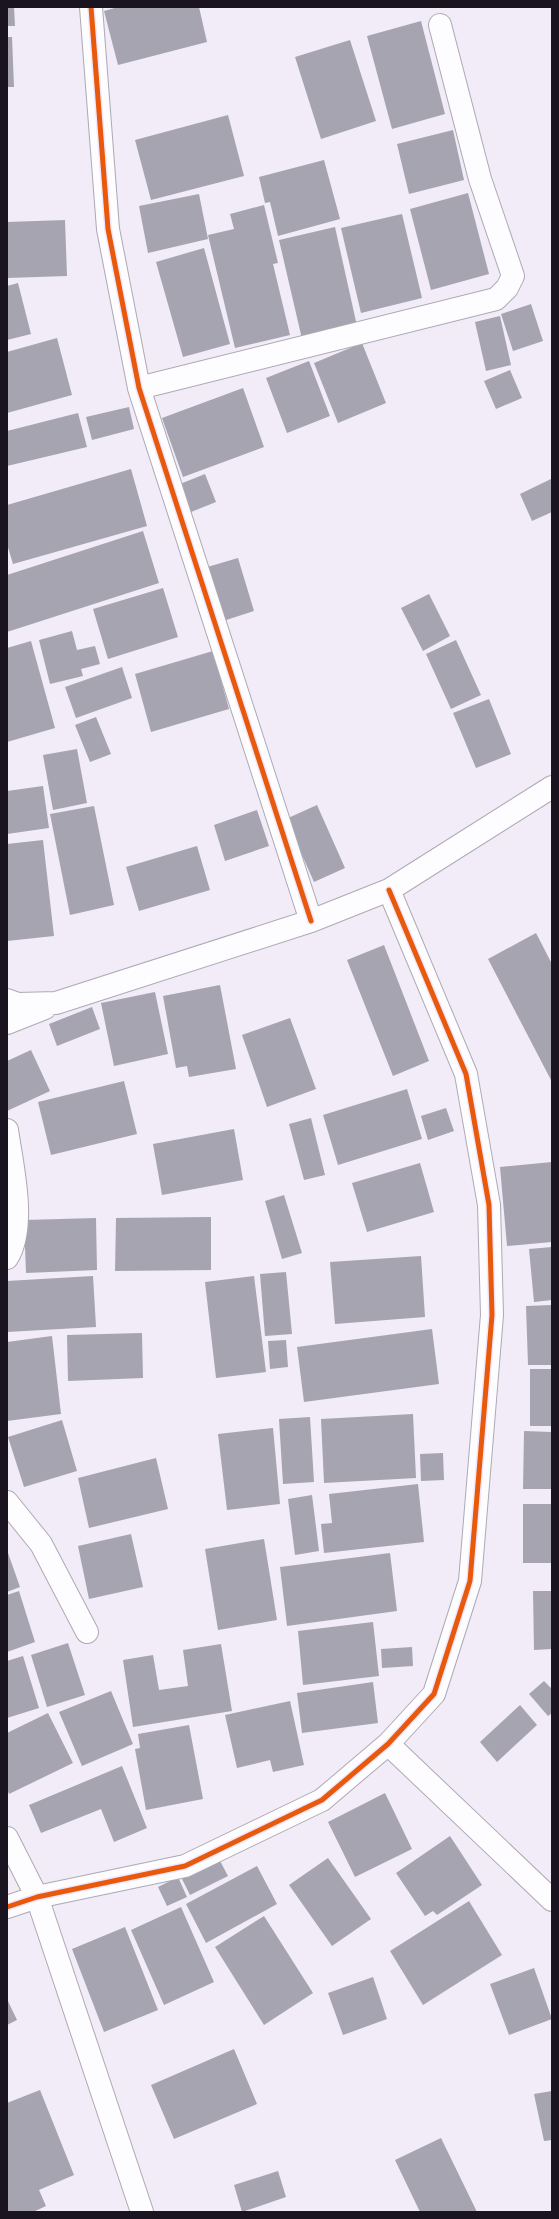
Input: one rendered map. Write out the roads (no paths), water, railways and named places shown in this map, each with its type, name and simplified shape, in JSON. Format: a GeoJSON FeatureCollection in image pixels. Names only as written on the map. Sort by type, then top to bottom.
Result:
{"type":"FeatureCollection","features":[{"type":"Feature","properties":{"kind":"street"},"geometry":{"type":"LineString","coordinates":[[91,7],[108,229],[139,388],[311,921]]}},
{"type":"Feature","properties":{"kind":"street"},"geometry":{"type":"LineString","coordinates":[[139,388],[496,299],[507,288],[513,276],[480,179],[440,25]]}},
{"type":"Feature","properties":{"kind":"street"},"geometry":{"type":"LineString","coordinates":[[7,1023],[56,1003],[311,921],[389,890],[552,787]]}},
{"type":"Feature","properties":{"kind":"street"},"geometry":{"type":"LineString","coordinates":[[7,1907],[37,1898],[185,1866],[322,1800],[388,1744],[434,1694],[470,1581],[492,1315],[489,1205],[466,1074],[389,890]]}},
{"type":"Feature","properties":{"kind":"street"},"geometry":{"type":"LineString","coordinates":[[7,1000],[18,1004],[56,1003]]}},
{"type":"Feature","properties":{"kind":"street"},"geometry":{"type":"LineString","coordinates":[[7,1130],[18,1206],[12,1250],[7,1258]]}},
{"type":"Feature","properties":{"kind":"street"},"geometry":{"type":"LineString","coordinates":[[7,1502],[40,1544],[87,1632]]}},
{"type":"Feature","properties":{"kind":"street"},"geometry":{"type":"LineString","coordinates":[[388,1744],[552,1900]]}},
{"type":"Feature","properties":{"kind":"street"},"geometry":{"type":"LineString","coordinates":[[7,1838],[37,1898],[142,2212]]}}]}
